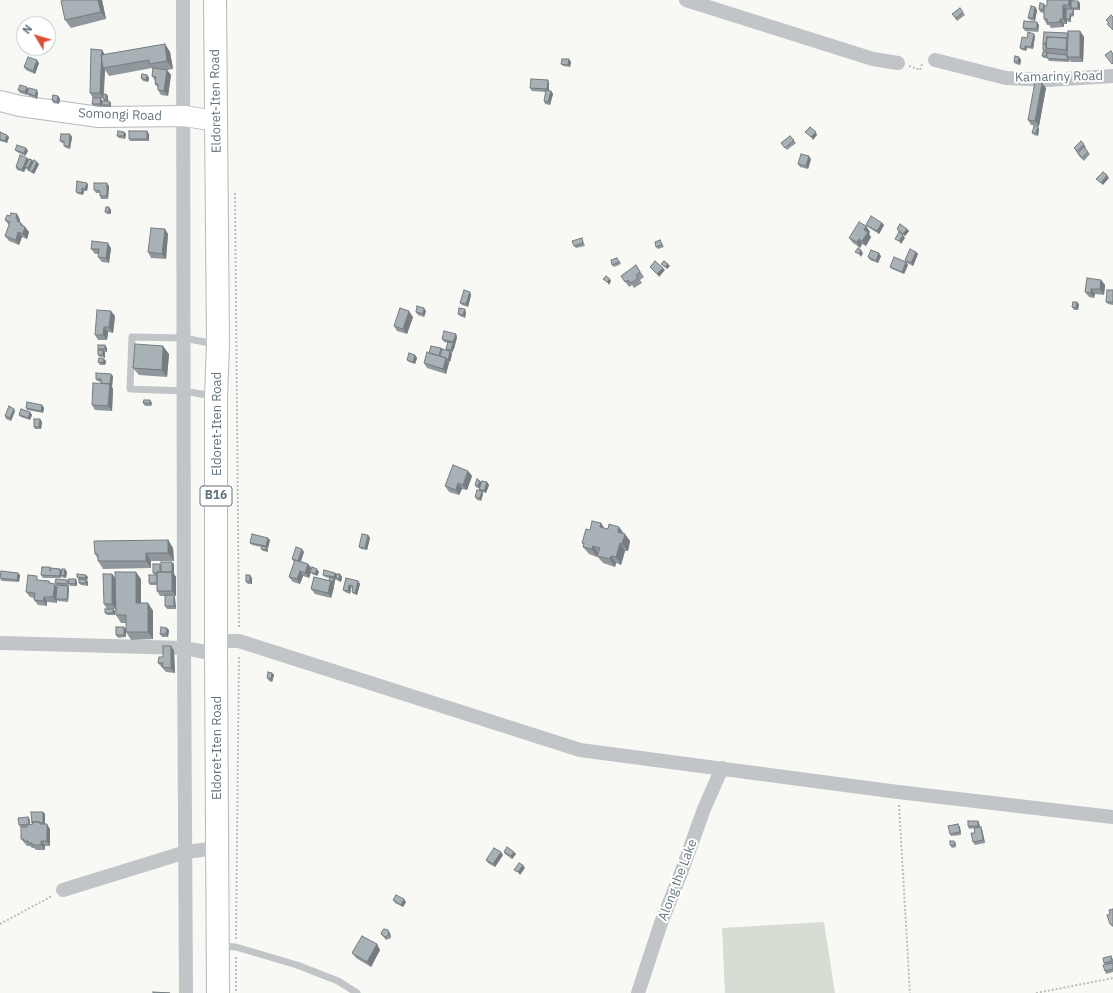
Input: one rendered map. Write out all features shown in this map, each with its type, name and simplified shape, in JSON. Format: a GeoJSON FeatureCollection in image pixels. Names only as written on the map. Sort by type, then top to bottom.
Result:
{"type":"FeatureCollection","features":[{"type":"Feature","properties":{"kind":"main road","name":"Eldoret-Iten Road"},"geometry":{"type":"LineString","coordinates":[[215,0],[218,345],[216,397],[217,848],[227,946],[218,993]]}},
{"type":"Feature","properties":{"kind":"street"},"geometry":{"type":"LineString","coordinates":[[183,0],[186,993]]}},
{"type":"Feature","properties":{"kind":"street"},"geometry":{"type":"LineString","coordinates":[[686,0],[873,59],[898,62]]}},
{"type":"Feature","properties":{"kind":"street","name":"Kamariny Road"},"geometry":{"type":"LineString","coordinates":[[936,60],[1006,78],[1048,80],[1113,76]]}},
{"type":"Feature","properties":{"kind":"street","name":"Somongi Road"},"geometry":{"type":"LineString","coordinates":[[0,101],[20,106],[99,117],[184,116],[216,121]]}},
{"type":"Feature","properties":{"kind":"street"},"geometry":{"type":"LineString","coordinates":[[0,643],[184,648],[216,647],[239,641],[580,750],[898,792],[1113,817]]}},
{"type":"Feature","properties":{"kind":"street","name":"Along the Lake"},"geometry":{"type":"LineString","coordinates":[[638,993],[661,923],[704,809],[722,768]]}},
{"type":"Feature","properties":{"kind":"street"},"geometry":{"type":"LineString","coordinates":[[63,890],[186,852],[217,848]]}},
{"type":"Feature","properties":{"kind":"lane"},"geometry":{"type":"LineString","coordinates":[[216,397],[184,391],[130,389],[132,337],[184,338],[218,345]]}},
{"type":"Feature","properties":{"kind":"lane"},"geometry":{"type":"LineString","coordinates":[[227,946],[297,964],[338,981],[357,993]]}},
{"type":"Feature","properties":{"kind":"path"},"geometry":{"type":"LineString","coordinates":[[898,62],[920,70],[926,56],[936,60]]}},
{"type":"Feature","properties":{"kind":"path"},"geometry":{"type":"LineString","coordinates":[[236,993],[227,946],[239,641]]}},
{"type":"Feature","properties":{"kind":"path"},"geometry":{"type":"LineString","coordinates":[[898,792],[910,993]]}},
{"type":"Feature","properties":{"kind":"path"},"geometry":{"type":"LineString","coordinates":[[0,924],[63,890]]}},
{"type":"Feature","properties":{"kind":"path"},"geometry":{"type":"LineString","coordinates":[[1036,993],[1113,978]]}},
{"type":"Feature","properties":{"kind":"shaded area"},"geometry":{"type":"Polygon","coordinates":[[[824,922],[835,993],[725,993],[722,928],[824,922]]]}},
{"type":"Feature","properties":{"kind":"building"},"geometry":{"type":"Polygon","coordinates":[[[98,0],[101,12],[65,20],[61,1],[98,0]]]}},
{"type":"Feature","properties":{"kind":"building"},"geometry":{"type":"Polygon","coordinates":[[[1047,0],[1069,0],[1069,5],[1063,5],[1063,19],[1060,19],[1060,22],[1048,23],[1047,19],[1044,19],[1044,6],[1047,6],[1047,0]]]}},
{"type":"Feature","properties":{"kind":"building"},"geometry":{"type":"Polygon","coordinates":[[[1071,1],[1078,1],[1078,8],[1071,8],[1071,1]]]}},
{"type":"Feature","properties":{"kind":"building"},"geometry":{"type":"Polygon","coordinates":[[[1040,3],[1044,4],[1043,10],[1039,9],[1040,3]]]}},
{"type":"Feature","properties":{"kind":"building"},"geometry":{"type":"Polygon","coordinates":[[[1031,6],[1035,7],[1033,18],[1028,18],[1031,6]]]}},
{"type":"Feature","properties":{"kind":"building"},"geometry":{"type":"Polygon","coordinates":[[[960,8],[963,12],[956,18],[952,14],[960,8]]]}},
{"type":"Feature","properties":{"kind":"building"},"geometry":{"type":"Polygon","coordinates":[[[1066,9],[1073,9],[1073,14],[1070,14],[1070,19],[1066,19],[1066,9]]]}},
{"type":"Feature","properties":{"kind":"building"},"geometry":{"type":"Polygon","coordinates":[[[1111,15],[1113,17],[1113,30],[1107,24],[1109,23],[1106,20],[1111,15]]]}},
{"type":"Feature","properties":{"kind":"building"},"geometry":{"type":"Polygon","coordinates":[[[1024,21],[1037,22],[1037,29],[1023,28],[1024,21]]]}},
{"type":"Feature","properties":{"kind":"building"},"geometry":{"type":"Polygon","coordinates":[[[1068,31],[1080,31],[1080,57],[1067,57],[1068,31]]]}},
{"type":"Feature","properties":{"kind":"building"},"geometry":{"type":"Polygon","coordinates":[[[1028,32],[1034,34],[1031,47],[1025,46],[1025,49],[1020,48],[1022,37],[1027,38],[1028,32]]]}},
{"type":"Feature","properties":{"kind":"building"},"geometry":{"type":"Polygon","coordinates":[[[1044,32],[1068,33],[1068,38],[1047,37],[1046,43],[1043,43],[1044,32]]]}},
{"type":"Feature","properties":{"kind":"building"},"geometry":{"type":"Polygon","coordinates":[[[1047,37],[1067,38],[1066,50],[1046,48],[1047,37]]]}},
{"type":"Feature","properties":{"kind":"building"},"geometry":{"type":"Polygon","coordinates":[[[165,44],[167,61],[149,64],[149,60],[103,68],[101,55],[165,44]]]}},
{"type":"Feature","properties":{"kind":"building"},"geometry":{"type":"Polygon","coordinates":[[[1043,44],[1046,44],[1047,50],[1043,50],[1043,44]]]}},
{"type":"Feature","properties":{"kind":"building"},"geometry":{"type":"Polygon","coordinates":[[[91,49],[102,50],[100,93],[90,93],[91,49]]]}},
{"type":"Feature","properties":{"kind":"building"},"geometry":{"type":"Polygon","coordinates":[[[1111,51],[1113,54],[1112,64],[1105,55],[1111,51]]]}},
{"type":"Feature","properties":{"kind":"building"},"geometry":{"type":"Polygon","coordinates":[[[1043,52],[1047,52],[1046,56],[1042,56],[1043,52]]]}},
{"type":"Feature","properties":{"kind":"building"},"geometry":{"type":"Polygon","coordinates":[[[1047,53],[1067,55],[1068,60],[1047,58],[1047,53]]]}},
{"type":"Feature","properties":{"kind":"building"},"geometry":{"type":"Polygon","coordinates":[[[1015,56],[1019,57],[1018,62],[1014,62],[1015,56]]]}},
{"type":"Feature","properties":{"kind":"building"},"geometry":{"type":"Polygon","coordinates":[[[28,57],[37,60],[33,71],[24,67],[28,57]]]}},
{"type":"Feature","properties":{"kind":"building"},"geometry":{"type":"Polygon","coordinates":[[[562,59],[569,59],[568,65],[561,64],[562,59]]]}},
{"type":"Feature","properties":{"kind":"building"},"geometry":{"type":"Polygon","coordinates":[[[153,68],[167,70],[164,91],[158,90],[158,84],[155,84],[156,77],[152,76],[153,68]]]}},
{"type":"Feature","properties":{"kind":"building"},"geometry":{"type":"Polygon","coordinates":[[[142,74],[147,75],[146,80],[141,78],[142,74]]]}},
{"type":"Feature","properties":{"kind":"building"},"geometry":{"type":"Polygon","coordinates":[[[531,79],[548,80],[547,89],[530,88],[531,79]]]}},
{"type":"Feature","properties":{"kind":"building"},"geometry":{"type":"Polygon","coordinates":[[[1035,82],[1042,83],[1035,121],[1028,120],[1035,82]]]}},
{"type":"Feature","properties":{"kind":"building"},"geometry":{"type":"Polygon","coordinates":[[[20,85],[27,87],[25,92],[18,90],[20,85]]]}},
{"type":"Feature","properties":{"kind":"building"},"geometry":{"type":"Polygon","coordinates":[[[29,88],[37,90],[35,96],[27,93],[29,88]]]}},
{"type":"Feature","properties":{"kind":"building"},"geometry":{"type":"Polygon","coordinates":[[[546,90],[551,91],[548,102],[544,101],[546,90]]]}},
{"type":"Feature","properties":{"kind":"building"},"geometry":{"type":"Polygon","coordinates":[[[103,94],[106,94],[106,99],[103,99],[103,94]]]}},
{"type":"Feature","properties":{"kind":"building"},"geometry":{"type":"Polygon","coordinates":[[[53,95],[58,96],[57,102],[52,100],[53,95]]]}},
{"type":"Feature","properties":{"kind":"building"},"geometry":{"type":"Polygon","coordinates":[[[93,98],[101,98],[100,104],[92,104],[93,98]]]}},
{"type":"Feature","properties":{"kind":"building"},"geometry":{"type":"Polygon","coordinates":[[[102,101],[109,101],[110,105],[102,105],[102,101]]]}},
{"type":"Feature","properties":{"kind":"building"},"geometry":{"type":"Polygon","coordinates":[[[1034,126],[1038,126],[1036,133],[1032,133],[1034,126]]]}},
{"type":"Feature","properties":{"kind":"building"},"geometry":{"type":"Polygon","coordinates":[[[810,127],[816,132],[811,137],[805,132],[810,127]]]}},
{"type":"Feature","properties":{"kind":"building"},"geometry":{"type":"Polygon","coordinates":[[[118,131],[124,132],[124,136],[117,136],[118,131]]]}},
{"type":"Feature","properties":{"kind":"building"},"geometry":{"type":"Polygon","coordinates":[[[129,131],[147,131],[147,139],[129,139],[129,131]]]}},
{"type":"Feature","properties":{"kind":"building"},"geometry":{"type":"Polygon","coordinates":[[[0,132],[7,135],[5,141],[0,139],[0,132]]]}},
{"type":"Feature","properties":{"kind":"building"},"geometry":{"type":"Polygon","coordinates":[[[61,134],[70,134],[69,146],[64,146],[64,141],[60,141],[61,134]]]}},
{"type":"Feature","properties":{"kind":"building"},"geometry":{"type":"Polygon","coordinates":[[[790,136],[794,140],[785,148],[781,143],[790,136]]]}},
{"type":"Feature","properties":{"kind":"building"},"geometry":{"type":"Polygon","coordinates":[[[1081,141],[1084,144],[1077,151],[1074,148],[1081,141]]]}},
{"type":"Feature","properties":{"kind":"building"},"geometry":{"type":"Polygon","coordinates":[[[17,145],[26,148],[24,153],[15,150],[17,145]]]}},
{"type":"Feature","properties":{"kind":"building"},"geometry":{"type":"Polygon","coordinates":[[[1084,147],[1088,152],[1082,158],[1078,153],[1084,147]]]}},
{"type":"Feature","properties":{"kind":"building"},"geometry":{"type":"Polygon","coordinates":[[[801,154],[809,156],[806,166],[798,164],[801,154]]]}},
{"type":"Feature","properties":{"kind":"building"},"geometry":{"type":"Polygon","coordinates":[[[20,155],[27,158],[22,170],[16,167],[20,155]]]}},
{"type":"Feature","properties":{"kind":"building"},"geometry":{"type":"Polygon","coordinates":[[[29,159],[32,160],[28,168],[25,167],[29,159]]]}},
{"type":"Feature","properties":{"kind":"building"},"geometry":{"type":"Polygon","coordinates":[[[34,160],[37,162],[32,172],[29,170],[34,160]]]}},
{"type":"Feature","properties":{"kind":"building"},"geometry":{"type":"Polygon","coordinates":[[[1103,172],[1107,175],[1101,183],[1096,179],[1103,172]]]}},
{"type":"Feature","properties":{"kind":"building"},"geometry":{"type":"Polygon","coordinates":[[[77,181],[87,183],[85,189],[82,188],[82,193],[76,192],[77,181]]]}},
{"type":"Feature","properties":{"kind":"building"},"geometry":{"type":"Polygon","coordinates":[[[94,183],[107,183],[107,196],[100,196],[100,191],[94,190],[94,183]]]}},
{"type":"Feature","properties":{"kind":"building"},"geometry":{"type":"Polygon","coordinates":[[[106,207],[109,207],[109,212],[105,212],[106,207]]]}},
{"type":"Feature","properties":{"kind":"building"},"geometry":{"type":"Polygon","coordinates":[[[11,213],[17,214],[17,221],[25,227],[23,234],[18,232],[16,240],[5,236],[10,222],[5,220],[7,215],[10,216],[11,213]]]}},
{"type":"Feature","properties":{"kind":"building"},"geometry":{"type":"Polygon","coordinates":[[[871,216],[882,223],[877,231],[866,225],[871,216]]]}},
{"type":"Feature","properties":{"kind":"building"},"geometry":{"type":"Polygon","coordinates":[[[859,222],[866,226],[864,230],[868,232],[862,241],[859,239],[857,242],[849,238],[859,222]]]}},
{"type":"Feature","properties":{"kind":"building"},"geometry":{"type":"Polygon","coordinates":[[[900,224],[907,229],[903,234],[897,229],[900,224]]]}},
{"type":"Feature","properties":{"kind":"building"},"geometry":{"type":"Polygon","coordinates":[[[151,228],[165,229],[162,254],[148,252],[151,228]]]}},
{"type":"Feature","properties":{"kind":"building"},"geometry":{"type":"Polygon","coordinates":[[[899,232],[903,235],[899,241],[895,239],[899,232]]]}},
{"type":"Feature","properties":{"kind":"building"},"geometry":{"type":"Polygon","coordinates":[[[582,238],[583,243],[574,246],[572,241],[582,238]]]}},
{"type":"Feature","properties":{"kind":"building"},"geometry":{"type":"Polygon","coordinates":[[[660,240],[662,245],[656,247],[655,242],[660,240]]]}},
{"type":"Feature","properties":{"kind":"building"},"geometry":{"type":"Polygon","coordinates":[[[92,241],[108,243],[106,258],[98,257],[99,249],[91,249],[92,241]]]}},
{"type":"Feature","properties":{"kind":"building"},"geometry":{"type":"Polygon","coordinates":[[[858,248],[861,250],[859,254],[855,252],[858,248]]]}},
{"type":"Feature","properties":{"kind":"building"},"geometry":{"type":"Polygon","coordinates":[[[910,249],[916,252],[911,263],[905,260],[910,249]]]}},
{"type":"Feature","properties":{"kind":"building"},"geometry":{"type":"Polygon","coordinates":[[[871,250],[879,253],[876,261],[868,257],[871,250]]]}},
{"type":"Feature","properties":{"kind":"building"},"geometry":{"type":"Polygon","coordinates":[[[894,257],[906,262],[902,272],[890,267],[894,257]]]}},
{"type":"Feature","properties":{"kind":"building"},"geometry":{"type":"Polygon","coordinates":[[[617,258],[619,262],[612,265],[611,260],[617,258]]]}},
{"type":"Feature","properties":{"kind":"building"},"geometry":{"type":"Polygon","coordinates":[[[655,261],[663,268],[657,274],[650,267],[655,261]]]}},
{"type":"Feature","properties":{"kind":"building"},"geometry":{"type":"Polygon","coordinates":[[[664,261],[668,264],[665,267],[661,264],[664,261]]]}},
{"type":"Feature","properties":{"kind":"building"},"geometry":{"type":"Polygon","coordinates":[[[636,265],[640,272],[636,275],[638,278],[631,283],[628,280],[625,282],[621,276],[636,265]]]}},
{"type":"Feature","properties":{"kind":"building"},"geometry":{"type":"Polygon","coordinates":[[[606,276],[610,279],[607,282],[603,279],[606,276]]]}},
{"type":"Feature","properties":{"kind":"building"},"geometry":{"type":"Polygon","coordinates":[[[1087,278],[1101,280],[1100,289],[1091,289],[1091,293],[1085,292],[1087,278]]]}},
{"type":"Feature","properties":{"kind":"building"},"geometry":{"type":"Polygon","coordinates":[[[464,290],[470,292],[466,304],[460,303],[464,290]]]}},
{"type":"Feature","properties":{"kind":"building"},"geometry":{"type":"Polygon","coordinates":[[[1107,290],[1113,290],[1113,302],[1106,302],[1107,290]]]}},
{"type":"Feature","properties":{"kind":"building"},"geometry":{"type":"Polygon","coordinates":[[[1073,302],[1077,302],[1076,308],[1072,307],[1073,302]]]}},
{"type":"Feature","properties":{"kind":"building"},"geometry":{"type":"Polygon","coordinates":[[[417,306],[424,308],[423,314],[416,312],[417,306]]]}},
{"type":"Feature","properties":{"kind":"building"},"geometry":{"type":"Polygon","coordinates":[[[400,308],[409,311],[403,329],[394,326],[400,308]]]}},
{"type":"Feature","properties":{"kind":"building"},"geometry":{"type":"Polygon","coordinates":[[[459,308],[465,309],[463,315],[458,314],[459,308]]]}},
{"type":"Feature","properties":{"kind":"building"},"geometry":{"type":"Polygon","coordinates":[[[97,310],[111,311],[109,327],[104,327],[103,335],[95,335],[97,310]]]}},
{"type":"Feature","properties":{"kind":"building"},"geometry":{"type":"Polygon","coordinates":[[[444,331],[456,334],[453,342],[442,339],[444,331]]]}},
{"type":"Feature","properties":{"kind":"building"},"geometry":{"type":"Polygon","coordinates":[[[448,342],[453,343],[451,350],[446,349],[448,342]]]}},
{"type":"Feature","properties":{"kind":"building"},"geometry":{"type":"Polygon","coordinates":[[[135,344],[163,346],[162,370],[133,368],[135,344]]]}},
{"type":"Feature","properties":{"kind":"building"},"geometry":{"type":"Polygon","coordinates":[[[98,345],[105,345],[105,349],[98,349],[98,345]]]}},
{"type":"Feature","properties":{"kind":"building"},"geometry":{"type":"Polygon","coordinates":[[[431,346],[441,348],[439,356],[429,353],[431,346]]]}},
{"type":"Feature","properties":{"kind":"building"},"geometry":{"type":"Polygon","coordinates":[[[442,349],[450,351],[448,360],[440,356],[442,349]]]}},
{"type":"Feature","properties":{"kind":"building"},"geometry":{"type":"Polygon","coordinates":[[[98,350],[103,350],[103,355],[98,355],[98,350]]]}},
{"type":"Feature","properties":{"kind":"building"},"geometry":{"type":"Polygon","coordinates":[[[427,352],[446,358],[443,369],[424,363],[427,352]]]}},
{"type":"Feature","properties":{"kind":"building"},"geometry":{"type":"Polygon","coordinates":[[[409,353],[415,355],[413,362],[407,360],[409,353]]]}},
{"type":"Feature","properties":{"kind":"building"},"geometry":{"type":"Polygon","coordinates":[[[99,358],[104,359],[103,363],[98,362],[99,358]]]}},
{"type":"Feature","properties":{"kind":"building"},"geometry":{"type":"Polygon","coordinates":[[[96,373],[111,374],[110,384],[101,383],[101,379],[96,379],[96,373]]]}},
{"type":"Feature","properties":{"kind":"building"},"geometry":{"type":"Polygon","coordinates":[[[93,383],[110,384],[108,406],[92,405],[93,383]]]}},
{"type":"Feature","properties":{"kind":"building"},"geometry":{"type":"Polygon","coordinates":[[[144,400],[150,400],[150,403],[143,403],[144,400]]]}},
{"type":"Feature","properties":{"kind":"building"},"geometry":{"type":"Polygon","coordinates":[[[27,402],[42,405],[41,411],[26,408],[27,402]]]}},
{"type":"Feature","properties":{"kind":"building"},"geometry":{"type":"Polygon","coordinates":[[[9,406],[14,409],[10,418],[5,416],[9,406]]]}},
{"type":"Feature","properties":{"kind":"building"},"geometry":{"type":"Polygon","coordinates":[[[21,409],[30,412],[28,418],[19,415],[21,409]]]}},
{"type":"Feature","properties":{"kind":"building"},"geometry":{"type":"Polygon","coordinates":[[[34,419],[40,419],[39,427],[34,427],[34,419]]]}},
{"type":"Feature","properties":{"kind":"building"},"geometry":{"type":"Polygon","coordinates":[[[453,465],[468,471],[463,485],[458,483],[456,490],[445,486],[453,465]]]}},
{"type":"Feature","properties":{"kind":"building"},"geometry":{"type":"Polygon","coordinates":[[[477,479],[480,481],[478,486],[475,485],[477,479]]]}},
{"type":"Feature","properties":{"kind":"building"},"geometry":{"type":"Polygon","coordinates":[[[482,481],[487,482],[484,491],[479,489],[482,481]]]}},
{"type":"Feature","properties":{"kind":"building"},"geometry":{"type":"Polygon","coordinates":[[[477,490],[482,491],[480,498],[475,497],[477,490]]]}},
{"type":"Feature","properties":{"kind":"building"},"geometry":{"type":"Polygon","coordinates":[[[592,521],[601,523],[600,527],[608,529],[609,524],[619,527],[618,532],[625,534],[622,544],[620,543],[616,557],[611,556],[610,559],[597,556],[600,548],[593,546],[592,549],[583,547],[584,543],[582,543],[586,529],[590,530],[592,521]]]}},
{"type":"Feature","properties":{"kind":"building"},"geometry":{"type":"Polygon","coordinates":[[[252,534],[268,538],[266,546],[250,543],[252,534]]]}},
{"type":"Feature","properties":{"kind":"building"},"geometry":{"type":"Polygon","coordinates":[[[362,534],[368,535],[365,548],[359,547],[362,534]]]}},
{"type":"Feature","properties":{"kind":"building"},"geometry":{"type":"Polygon","coordinates":[[[168,540],[168,553],[146,553],[146,561],[98,561],[98,554],[95,554],[94,541],[168,540]]]}},
{"type":"Feature","properties":{"kind":"building"},"geometry":{"type":"Polygon","coordinates":[[[262,546],[266,547],[266,550],[261,549],[262,546]]]}},
{"type":"Feature","properties":{"kind":"building"},"geometry":{"type":"Polygon","coordinates":[[[296,547],[302,549],[298,561],[292,559],[296,547]]]}},
{"type":"Feature","properties":{"kind":"building"},"geometry":{"type":"Polygon","coordinates":[[[295,560],[308,564],[305,573],[300,571],[297,579],[289,577],[295,560]]]}},
{"type":"Feature","properties":{"kind":"building"},"geometry":{"type":"Polygon","coordinates":[[[161,562],[172,562],[172,572],[161,572],[161,562]]]}},
{"type":"Feature","properties":{"kind":"building"},"geometry":{"type":"Polygon","coordinates":[[[153,564],[160,564],[160,572],[153,573],[153,564]]]}},
{"type":"Feature","properties":{"kind":"building"},"geometry":{"type":"Polygon","coordinates":[[[42,567],[50,567],[50,571],[51,568],[60,569],[60,576],[41,575],[42,567]]]}},
{"type":"Feature","properties":{"kind":"building"},"geometry":{"type":"Polygon","coordinates":[[[312,567],[317,569],[315,574],[310,572],[312,567]]]}},
{"type":"Feature","properties":{"kind":"building"},"geometry":{"type":"Polygon","coordinates":[[[62,569],[65,569],[64,576],[61,575],[62,569]]]}},
{"type":"Feature","properties":{"kind":"building"},"geometry":{"type":"Polygon","coordinates":[[[324,570],[335,573],[334,577],[323,575],[324,570]]]}},
{"type":"Feature","properties":{"kind":"building"},"geometry":{"type":"Polygon","coordinates":[[[1,571],[18,573],[17,580],[0,578],[1,571]]]}},
{"type":"Feature","properties":{"kind":"building"},"geometry":{"type":"Polygon","coordinates":[[[115,572],[136,572],[136,603],[148,603],[148,632],[126,632],[126,615],[116,615],[115,572]]]}},
{"type":"Feature","properties":{"kind":"building"},"geometry":{"type":"Polygon","coordinates":[[[157,572],[172,572],[172,591],[157,591],[157,572]]]}},
{"type":"Feature","properties":{"kind":"building"},"geometry":{"type":"Polygon","coordinates":[[[77,574],[86,575],[85,578],[77,577],[77,574]]]}},
{"type":"Feature","properties":{"kind":"building"},"geometry":{"type":"Polygon","coordinates":[[[103,574],[112,574],[112,604],[104,604],[103,574]]]}},
{"type":"Feature","properties":{"kind":"building"},"geometry":{"type":"Polygon","coordinates":[[[336,574],[340,574],[339,579],[336,578],[336,574]]]}},
{"type":"Feature","properties":{"kind":"building"},"geometry":{"type":"Polygon","coordinates":[[[28,575],[37,576],[37,580],[49,581],[49,583],[55,584],[53,597],[44,597],[43,601],[34,600],[35,593],[26,592],[28,575]]]}},
{"type":"Feature","properties":{"kind":"building"},"geometry":{"type":"Polygon","coordinates":[[[149,575],[157,575],[157,583],[149,583],[149,575]]]}},
{"type":"Feature","properties":{"kind":"building"},"geometry":{"type":"Polygon","coordinates":[[[246,575],[250,575],[250,581],[246,582],[246,575]]]}},
{"type":"Feature","properties":{"kind":"building"},"geometry":{"type":"Polygon","coordinates":[[[314,577],[331,581],[328,593],[311,589],[314,577]]]}},
{"type":"Feature","properties":{"kind":"building"},"geometry":{"type":"Polygon","coordinates":[[[330,577],[334,578],[332,583],[329,581],[330,577]]]}},
{"type":"Feature","properties":{"kind":"building"},"geometry":{"type":"Polygon","coordinates":[[[346,578],[358,581],[355,593],[352,592],[353,586],[349,585],[348,591],[343,590],[346,578]]]}},
{"type":"Feature","properties":{"kind":"building"},"geometry":{"type":"Polygon","coordinates":[[[56,579],[68,580],[67,584],[55,583],[56,579]]]}},
{"type":"Feature","properties":{"kind":"building"},"geometry":{"type":"Polygon","coordinates":[[[69,579],[76,579],[75,584],[68,583],[69,579]]]}},
{"type":"Feature","properties":{"kind":"building"},"geometry":{"type":"Polygon","coordinates":[[[79,579],[86,580],[86,583],[79,583],[79,579]]]}},
{"type":"Feature","properties":{"kind":"building"},"geometry":{"type":"Polygon","coordinates":[[[57,585],[68,586],[67,599],[56,599],[57,585]]]}},
{"type":"Feature","properties":{"kind":"building"},"geometry":{"type":"Polygon","coordinates":[[[165,595],[174,595],[174,606],[165,606],[165,595]]]}},
{"type":"Feature","properties":{"kind":"building"},"geometry":{"type":"Polygon","coordinates":[[[105,609],[113,609],[113,613],[105,613],[105,609]]]}},
{"type":"Feature","properties":{"kind":"building"},"geometry":{"type":"Polygon","coordinates":[[[116,627],[124,627],[124,635],[116,635],[116,627]]]}},
{"type":"Feature","properties":{"kind":"building"},"geometry":{"type":"Polygon","coordinates":[[[161,627],[167,628],[166,634],[160,634],[161,627]]]}},
{"type":"Feature","properties":{"kind":"building"},"geometry":{"type":"Polygon","coordinates":[[[163,646],[171,646],[171,668],[162,667],[163,663],[158,663],[159,657],[163,657],[163,646]]]}},
{"type":"Feature","properties":{"kind":"building"},"geometry":{"type":"Polygon","coordinates":[[[268,672],[272,673],[271,679],[267,678],[268,672]]]}},
{"type":"Feature","properties":{"kind":"building"},"geometry":{"type":"Polygon","coordinates":[[[31,812],[43,812],[43,823],[32,823],[31,812]]]}},
{"type":"Feature","properties":{"kind":"building"},"geometry":{"type":"Polygon","coordinates":[[[28,817],[29,824],[19,825],[18,818],[28,817]]]}},
{"type":"Feature","properties":{"kind":"building"},"geometry":{"type":"Polygon","coordinates":[[[968,821],[978,821],[978,826],[968,826],[968,821]]]}},
{"type":"Feature","properties":{"kind":"building"},"geometry":{"type":"Polygon","coordinates":[[[32,822],[47,824],[47,841],[41,841],[41,845],[32,845],[32,843],[28,843],[28,841],[21,839],[21,827],[27,827],[27,825],[33,824],[32,822]]]}},
{"type":"Feature","properties":{"kind":"building"},"geometry":{"type":"Polygon","coordinates":[[[958,824],[960,832],[950,834],[948,826],[958,824]]]}},
{"type":"Feature","properties":{"kind":"building"},"geometry":{"type":"Polygon","coordinates":[[[981,827],[983,840],[973,842],[971,833],[975,833],[974,828],[981,827]]]}},
{"type":"Feature","properties":{"kind":"building"},"geometry":{"type":"Polygon","coordinates":[[[950,841],[954,841],[955,845],[950,845],[950,841]]]}},
{"type":"Feature","properties":{"kind":"building"},"geometry":{"type":"Polygon","coordinates":[[[507,847],[514,852],[511,856],[504,852],[507,847]]]}},
{"type":"Feature","properties":{"kind":"building"},"geometry":{"type":"Polygon","coordinates":[[[494,848],[501,852],[493,864],[486,860],[494,848]]]}},
{"type":"Feature","properties":{"kind":"building"},"geometry":{"type":"Polygon","coordinates":[[[519,863],[523,865],[518,872],[514,870],[519,863]]]}},
{"type":"Feature","properties":{"kind":"building"},"geometry":{"type":"Polygon","coordinates":[[[396,895],[404,899],[401,905],[393,900],[396,895]]]}},
{"type":"Feature","properties":{"kind":"building"},"geometry":{"type":"Polygon","coordinates":[[[1113,909],[1112,926],[1107,915],[1110,914],[1109,910],[1113,909]]]}},
{"type":"Feature","properties":{"kind":"building"},"geometry":{"type":"Polygon","coordinates":[[[384,929],[388,930],[389,935],[385,937],[381,934],[384,929]]]}},
{"type":"Feature","properties":{"kind":"building"},"geometry":{"type":"Polygon","coordinates":[[[362,936],[377,944],[367,962],[352,953],[362,936]]]}},
{"type":"Feature","properties":{"kind":"building"},"geometry":{"type":"Polygon","coordinates":[[[1111,956],[1112,961],[1104,963],[1103,958],[1111,956]]]}},
{"type":"Feature","properties":{"kind":"building"},"geometry":{"type":"Polygon","coordinates":[[[1113,963],[1113,969],[1105,971],[1103,965],[1113,963]]]}}]}
